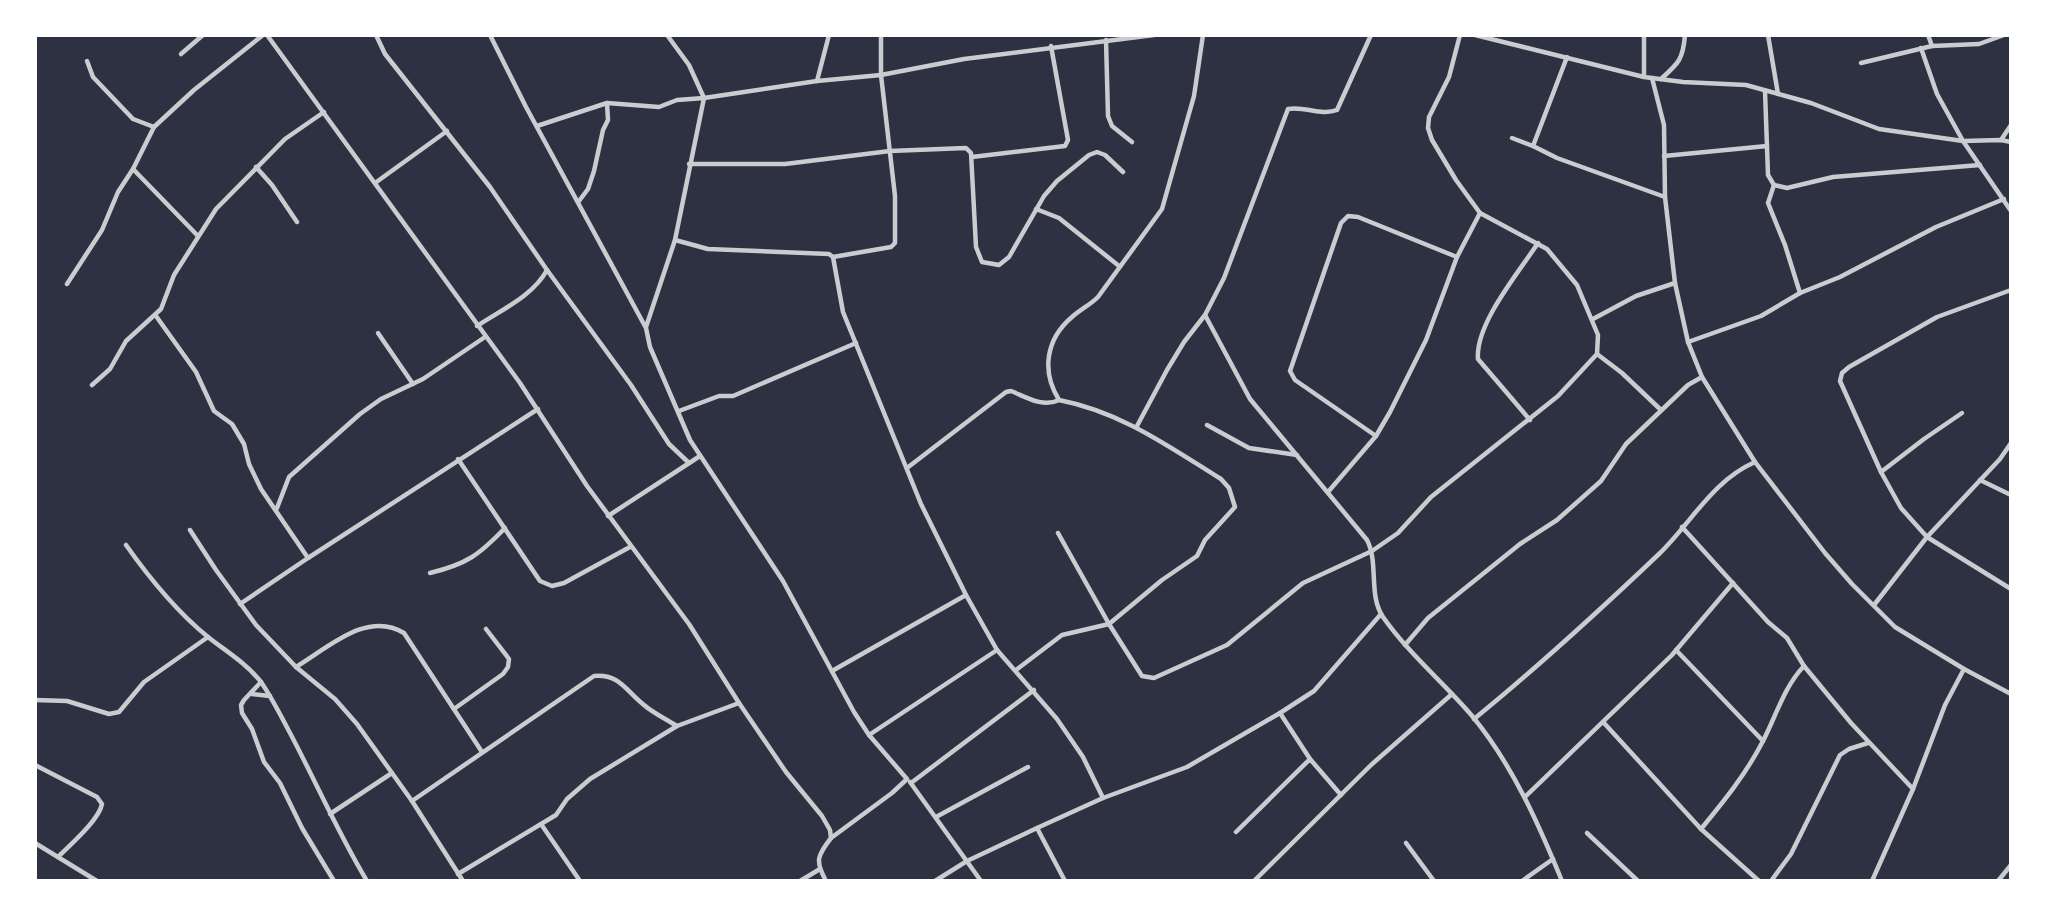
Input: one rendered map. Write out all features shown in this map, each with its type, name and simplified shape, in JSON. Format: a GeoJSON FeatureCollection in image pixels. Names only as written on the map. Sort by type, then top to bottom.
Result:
{"type":"FeatureCollection","features":[{"type":"Feature","properties":{"kind":"street"},"geometry":{"type":"LineString","coordinates":[[191,35],[197,42]]}},
{"type":"Feature","properties":{"kind":"street"},"geometry":{"type":"LineString","coordinates":[[181,54],[203,35]]}},
{"type":"Feature","properties":{"kind":"street"},"geometry":{"type":"LineString","coordinates":[[66,284],[102,230],[118,192],[154,127],[194,90],[265,35],[324,112],[538,409],[608,516],[688,624],[786,772],[822,816],[830,830],[831,838]]}},
{"type":"Feature","properties":{"kind":"street"},"geometry":{"type":"LineString","coordinates":[[376,35],[385,54],[490,187],[631,385],[669,444],[689,463]]}},
{"type":"Feature","properties":{"kind":"street"},"geometry":{"type":"LineString","coordinates":[[489,35],[646,328],[650,347],[690,440],[783,580],[869,735],[909,781],[981,881]]}},
{"type":"Feature","properties":{"kind":"street"},"geometry":{"type":"LineString","coordinates":[[646,328],[675,240],[704,98],[690,65],[667,35]]}},
{"type":"Feature","properties":{"kind":"street"},"geometry":{"type":"LineString","coordinates":[[817,81],[829,35]]}},
{"type":"Feature","properties":{"kind":"street"},"geometry":{"type":"LineString","coordinates":[[675,240],[708,249],[829,254],[833,257],[891,247],[895,243],[895,196],[881,75],[881,35]]}},
{"type":"Feature","properties":{"kind":"street"},"geometry":{"type":"LineString","coordinates":[[537,126],[607,103],[659,107],[677,100],[881,75],[964,58],[1154,35]]}},
{"type":"Feature","properties":{"kind":"street"},"geometry":{"type":"LineString","coordinates":[[1059,400],[1050,385],[1047,360],[1071,318],[1090,306],[1162,209],[1194,96],[1203,35]]}},
{"type":"Feature","properties":{"kind":"street"},"geometry":{"type":"LineString","coordinates":[[1137,426],[1184,342],[1205,315],[1224,278],[1288,109],[1297,107],[1328,113],[1337,110],[1371,35]]}},
{"type":"Feature","properties":{"kind":"street"},"geometry":{"type":"LineString","coordinates":[[1058,533],[1109,624],[1142,676],[1154,678],[1227,645],[1303,583],[1372,551],[1398,533],[1443,487],[1558,396],[1597,354],[1598,335],[1577,285],[1552,254],[1538,243],[1480,213],[1432,140],[1428,128],[1429,117],[1449,77],[1460,35]]}},
{"type":"Feature","properties":{"kind":"street"},"geometry":{"type":"LineString","coordinates":[[1475,35],[1644,77],[1745,85],[1825,108],[1879,129],[1963,141],[2001,139],[2011,142]]}},
{"type":"Feature","properties":{"kind":"street"},"geometry":{"type":"LineString","coordinates":[[1644,35],[1644,77]]}},
{"type":"Feature","properties":{"kind":"street"},"geometry":{"type":"LineString","coordinates":[[1661,79],[1677,65],[1683,55],[1685,35]]}},
{"type":"Feature","properties":{"kind":"street"},"geometry":{"type":"LineString","coordinates":[[1768,35],[1778,94]]}},
{"type":"Feature","properties":{"kind":"street"},"geometry":{"type":"LineString","coordinates":[[1928,35],[1932,46]]}},
{"type":"Feature","properties":{"kind":"street"},"geometry":{"type":"LineString","coordinates":[[1861,64],[1932,46],[1979,44],[2004,35]]}},
{"type":"Feature","properties":{"kind":"street"},"geometry":{"type":"LineString","coordinates":[[1106,40],[1108,116],[1112,126],[1132,142]]}},
{"type":"Feature","properties":{"kind":"street"},"geometry":{"type":"LineString","coordinates":[[972,157],[1065,146],[1068,140],[1051,46]]}},
{"type":"Feature","properties":{"kind":"street"},"geometry":{"type":"LineString","coordinates":[[1921,48],[1937,94],[1963,141],[2011,211]]}},
{"type":"Feature","properties":{"kind":"street"},"geometry":{"type":"LineString","coordinates":[[1533,146],[1567,57]]}},
{"type":"Feature","properties":{"kind":"street"},"geometry":{"type":"LineString","coordinates":[[87,61],[93,77],[133,119],[154,127]]}},
{"type":"Feature","properties":{"kind":"street"},"geometry":{"type":"LineString","coordinates":[[1652,78],[1664,125],[1665,197],[1675,283],[1688,342],[1702,377],[1755,462],[1825,552],[1895,627],[2011,694]]}},
{"type":"Feature","properties":{"kind":"street"},"geometry":{"type":"LineString","coordinates":[[1765,91],[1768,175],[1774,185],[1787,188],[1833,177],[1980,165]]}},
{"type":"Feature","properties":{"kind":"street"},"geometry":{"type":"LineString","coordinates":[[578,201],[594,171],[603,130],[608,120],[607,103]]}},
{"type":"Feature","properties":{"kind":"street"},"geometry":{"type":"LineString","coordinates":[[92,385],[110,369],[126,341],[161,309],[174,275],[216,209],[285,139],[324,112]]}},
{"type":"Feature","properties":{"kind":"street"},"geometry":{"type":"LineString","coordinates":[[2001,139],[2011,125]]}},
{"type":"Feature","properties":{"kind":"street"},"geometry":{"type":"LineString","coordinates":[[375,183],[447,131]]}},
{"type":"Feature","properties":{"kind":"street"},"geometry":{"type":"LineString","coordinates":[[1512,138],[1557,158],[1665,197]]}},
{"type":"Feature","properties":{"kind":"street"},"geometry":{"type":"LineString","coordinates":[[1664,156],[1767,146]]}},
{"type":"Feature","properties":{"kind":"street"},"geometry":{"type":"LineString","coordinates":[[689,164],[785,164],[890,151],[966,148],[972,157],[976,247],[982,262],[999,265],[1009,257],[1036,209],[1057,181],[1089,155],[1097,152],[1105,155],[1123,172]]}},
{"type":"Feature","properties":{"kind":"street"},"geometry":{"type":"LineString","coordinates":[[256,167],[297,222]]}},
{"type":"Feature","properties":{"kind":"street"},"geometry":{"type":"LineString","coordinates":[[133,169],[198,236]]}},
{"type":"Feature","properties":{"kind":"street"},"geometry":{"type":"LineString","coordinates":[[1774,185],[1768,203],[1800,293]]}},
{"type":"Feature","properties":{"kind":"street"},"geometry":{"type":"LineString","coordinates":[[1688,342],[1761,316],[1800,293],[1840,277],[1936,227],[2004,199]]}},
{"type":"Feature","properties":{"kind":"street"},"geometry":{"type":"LineString","coordinates":[[1036,209],[1059,218],[1119,266]]}},
{"type":"Feature","properties":{"kind":"street"},"geometry":{"type":"LineString","coordinates":[[1328,492],[1376,436],[1426,340],[1457,257],[1480,213]]}},
{"type":"Feature","properties":{"kind":"street"},"geometry":{"type":"LineString","coordinates":[[1376,436],[1295,380],[1290,370],[1341,223],[1348,216],[1358,216],[1457,257]]}},
{"type":"Feature","properties":{"kind":"street"},"geometry":{"type":"LineString","coordinates":[[1530,420],[1478,359],[1477,348],[1486,325],[1538,243]]}},
{"type":"Feature","properties":{"kind":"street"},"geometry":{"type":"LineString","coordinates":[[833,257],[839,298],[921,504],[997,650],[1057,719],[1083,757],[1103,798]]}},
{"type":"Feature","properties":{"kind":"street"},"geometry":{"type":"LineString","coordinates":[[477,326],[529,292],[547,270]]}},
{"type":"Feature","properties":{"kind":"street"},"geometry":{"type":"LineString","coordinates":[[1593,319],[1636,296],[1675,283]]}},
{"type":"Feature","properties":{"kind":"street"},"geometry":{"type":"LineString","coordinates":[[2011,290],[1937,317],[1849,367],[1842,373],[1840,381],[1881,472],[1901,508],[1927,537],[2011,589]]}},
{"type":"Feature","properties":{"kind":"street"},"geometry":{"type":"LineString","coordinates":[[1205,315],[1250,399],[1367,540],[1372,551],[1374,584],[1381,614],[1405,645],[1474,719],[1505,763],[1541,827],[1562,881]]}},
{"type":"Feature","properties":{"kind":"street"},"geometry":{"type":"LineString","coordinates":[[156,316],[196,372],[214,411],[232,424],[244,444],[249,464],[261,489],[308,558]]}},
{"type":"Feature","properties":{"kind":"street"},"geometry":{"type":"LineString","coordinates":[[378,333],[412,384]]}},
{"type":"Feature","properties":{"kind":"street"},"geometry":{"type":"LineString","coordinates":[[277,509],[289,477],[360,414],[485,337]]}},
{"type":"Feature","properties":{"kind":"street"},"geometry":{"type":"LineString","coordinates":[[679,411],[719,396],[733,397],[856,344]]}},
{"type":"Feature","properties":{"kind":"street"},"geometry":{"type":"LineString","coordinates":[[1597,354],[1622,373],[1661,410]]}},
{"type":"Feature","properties":{"kind":"street"},"geometry":{"type":"LineString","coordinates":[[1405,645],[1428,618],[1520,544],[1557,520],[1601,481],[1626,443],[1688,385],[1702,377]]}},
{"type":"Feature","properties":{"kind":"street"},"geometry":{"type":"LineString","coordinates":[[907,468],[1006,392],[1011,391],[1038,402],[1053,403],[1059,400],[1074,403],[1137,426],[1221,479],[1229,488],[1235,507],[1205,540],[1197,556],[1162,580],[1109,624],[1062,635],[1016,670]]}},
{"type":"Feature","properties":{"kind":"street"},"geometry":{"type":"LineString","coordinates":[[240,604],[538,409]]}},
{"type":"Feature","properties":{"kind":"street"},"geometry":{"type":"LineString","coordinates":[[1881,472],[1962,413]]}},
{"type":"Feature","properties":{"kind":"street"},"geometry":{"type":"LineString","coordinates":[[1207,425],[1249,448],[1297,455]]}},
{"type":"Feature","properties":{"kind":"street"},"geometry":{"type":"LineString","coordinates":[[1874,605],[1927,537],[2011,443]]}},
{"type":"Feature","properties":{"kind":"street"},"geometry":{"type":"LineString","coordinates":[[608,516],[700,456]]}},
{"type":"Feature","properties":{"kind":"street"},"geometry":{"type":"LineString","coordinates":[[458,459],[540,581],[552,586],[564,583],[630,547]]}},
{"type":"Feature","properties":{"kind":"street"},"geometry":{"type":"LineString","coordinates":[[1474,719],[1536,668],[1661,552],[1724,480],[1755,462]]}},
{"type":"Feature","properties":{"kind":"street"},"geometry":{"type":"LineString","coordinates":[[1980,480],[2011,495]]}},
{"type":"Feature","properties":{"kind":"street"},"geometry":{"type":"LineString","coordinates":[[1682,527],[1768,622],[1787,638],[1804,666],[1868,743],[1913,789]]}},
{"type":"Feature","properties":{"kind":"street"},"geometry":{"type":"LineString","coordinates":[[430,573],[456,567],[470,560],[505,528]]}},
{"type":"Feature","properties":{"kind":"street"},"geometry":{"type":"LineString","coordinates":[[190,530],[256,625],[296,667],[335,699],[357,724],[412,800],[463,881]]}},
{"type":"Feature","properties":{"kind":"street"},"geometry":{"type":"LineString","coordinates":[[126,545],[151,580],[208,637],[246,664],[261,682],[345,845],[367,881]]}},
{"type":"Feature","properties":{"kind":"street"},"geometry":{"type":"LineString","coordinates":[[1525,797],[1676,650],[1733,583]]}},
{"type":"Feature","properties":{"kind":"street"},"geometry":{"type":"LineString","coordinates":[[832,671],[966,594]]}},
{"type":"Feature","properties":{"kind":"street"},"geometry":{"type":"LineString","coordinates":[[935,881],[967,861],[1103,798],[1187,767],[1280,713],[1314,691],[1381,614]]}},
{"type":"Feature","properties":{"kind":"street"},"geometry":{"type":"LineString","coordinates":[[296,667],[358,629],[377,624],[393,626],[404,633],[482,752]]}},
{"type":"Feature","properties":{"kind":"street"},"geometry":{"type":"LineString","coordinates":[[454,709],[503,674],[508,667],[509,659],[486,629]]}},
{"type":"Feature","properties":{"kind":"street"},"geometry":{"type":"LineString","coordinates":[[35,700],[67,701],[109,715],[119,712],[144,682],[208,637]]}},
{"type":"Feature","properties":{"kind":"street"},"geometry":{"type":"LineString","coordinates":[[869,735],[997,650]]}},
{"type":"Feature","properties":{"kind":"street"},"geometry":{"type":"LineString","coordinates":[[1676,650],[1763,741]]}},
{"type":"Feature","properties":{"kind":"street"},"geometry":{"type":"LineString","coordinates":[[1701,829],[1741,779],[1763,741],[1789,685],[1804,666]]}},
{"type":"Feature","properties":{"kind":"street"},"geometry":{"type":"LineString","coordinates":[[1872,881],[1913,789],[1943,711],[1964,669]]}},
{"type":"Feature","properties":{"kind":"street"},"geometry":{"type":"LineString","coordinates":[[412,800],[594,676],[608,675],[618,681],[645,706],[677,726]]}},
{"type":"Feature","properties":{"kind":"street"},"geometry":{"type":"LineString","coordinates":[[261,682],[241,705],[242,713],[252,729],[259,752],[280,782],[302,828],[334,881]]}},
{"type":"Feature","properties":{"kind":"street"},"geometry":{"type":"LineString","coordinates":[[825,881],[818,858],[831,838],[1034,690]]}},
{"type":"Feature","properties":{"kind":"street"},"geometry":{"type":"LineString","coordinates":[[251,694],[270,696]]}},
{"type":"Feature","properties":{"kind":"street"},"geometry":{"type":"LineString","coordinates":[[1254,881],[1371,765],[1452,694]]}},
{"type":"Feature","properties":{"kind":"street"},"geometry":{"type":"LineString","coordinates":[[458,874],[556,815],[567,799],[590,779],[677,726],[738,703]]}},
{"type":"Feature","properties":{"kind":"street"},"geometry":{"type":"LineString","coordinates":[[1280,713],[1310,759],[1341,795]]}},
{"type":"Feature","properties":{"kind":"street"},"geometry":{"type":"LineString","coordinates":[[1604,723],[1701,829],[1759,881]]}},
{"type":"Feature","properties":{"kind":"street"},"geometry":{"type":"LineString","coordinates":[[1771,881],[1791,854],[1840,755],[1849,748],[1868,743]]}},
{"type":"Feature","properties":{"kind":"street"},"geometry":{"type":"LineString","coordinates":[[1236,832],[1310,759]]}},
{"type":"Feature","properties":{"kind":"street"},"geometry":{"type":"LineString","coordinates":[[35,765],[97,797],[102,804],[95,818],[58,857]]}},
{"type":"Feature","properties":{"kind":"street"},"geometry":{"type":"LineString","coordinates":[[936,817],[1028,767]]}},
{"type":"Feature","properties":{"kind":"street"},"geometry":{"type":"LineString","coordinates":[[330,814],[392,773]]}},
{"type":"Feature","properties":{"kind":"street"},"geometry":{"type":"LineString","coordinates":[[541,824],[580,881]]}},
{"type":"Feature","properties":{"kind":"street"},"geometry":{"type":"LineString","coordinates":[[1037,828],[1065,881]]}},
{"type":"Feature","properties":{"kind":"street"},"geometry":{"type":"LineString","coordinates":[[1587,833],[1638,881]]}},
{"type":"Feature","properties":{"kind":"street"},"geometry":{"type":"LineString","coordinates":[[1406,843],[1434,881]]}},
{"type":"Feature","properties":{"kind":"street"},"geometry":{"type":"LineString","coordinates":[[36,846],[97,881]]}},
{"type":"Feature","properties":{"kind":"street"},"geometry":{"type":"LineString","coordinates":[[1522,881],[1553,859]]}},
{"type":"Feature","properties":{"kind":"street"},"geometry":{"type":"LineString","coordinates":[[1998,881],[2011,865]]}},
{"type":"Feature","properties":{"kind":"street"},"geometry":{"type":"LineString","coordinates":[[800,881],[820,869]]}}]}
